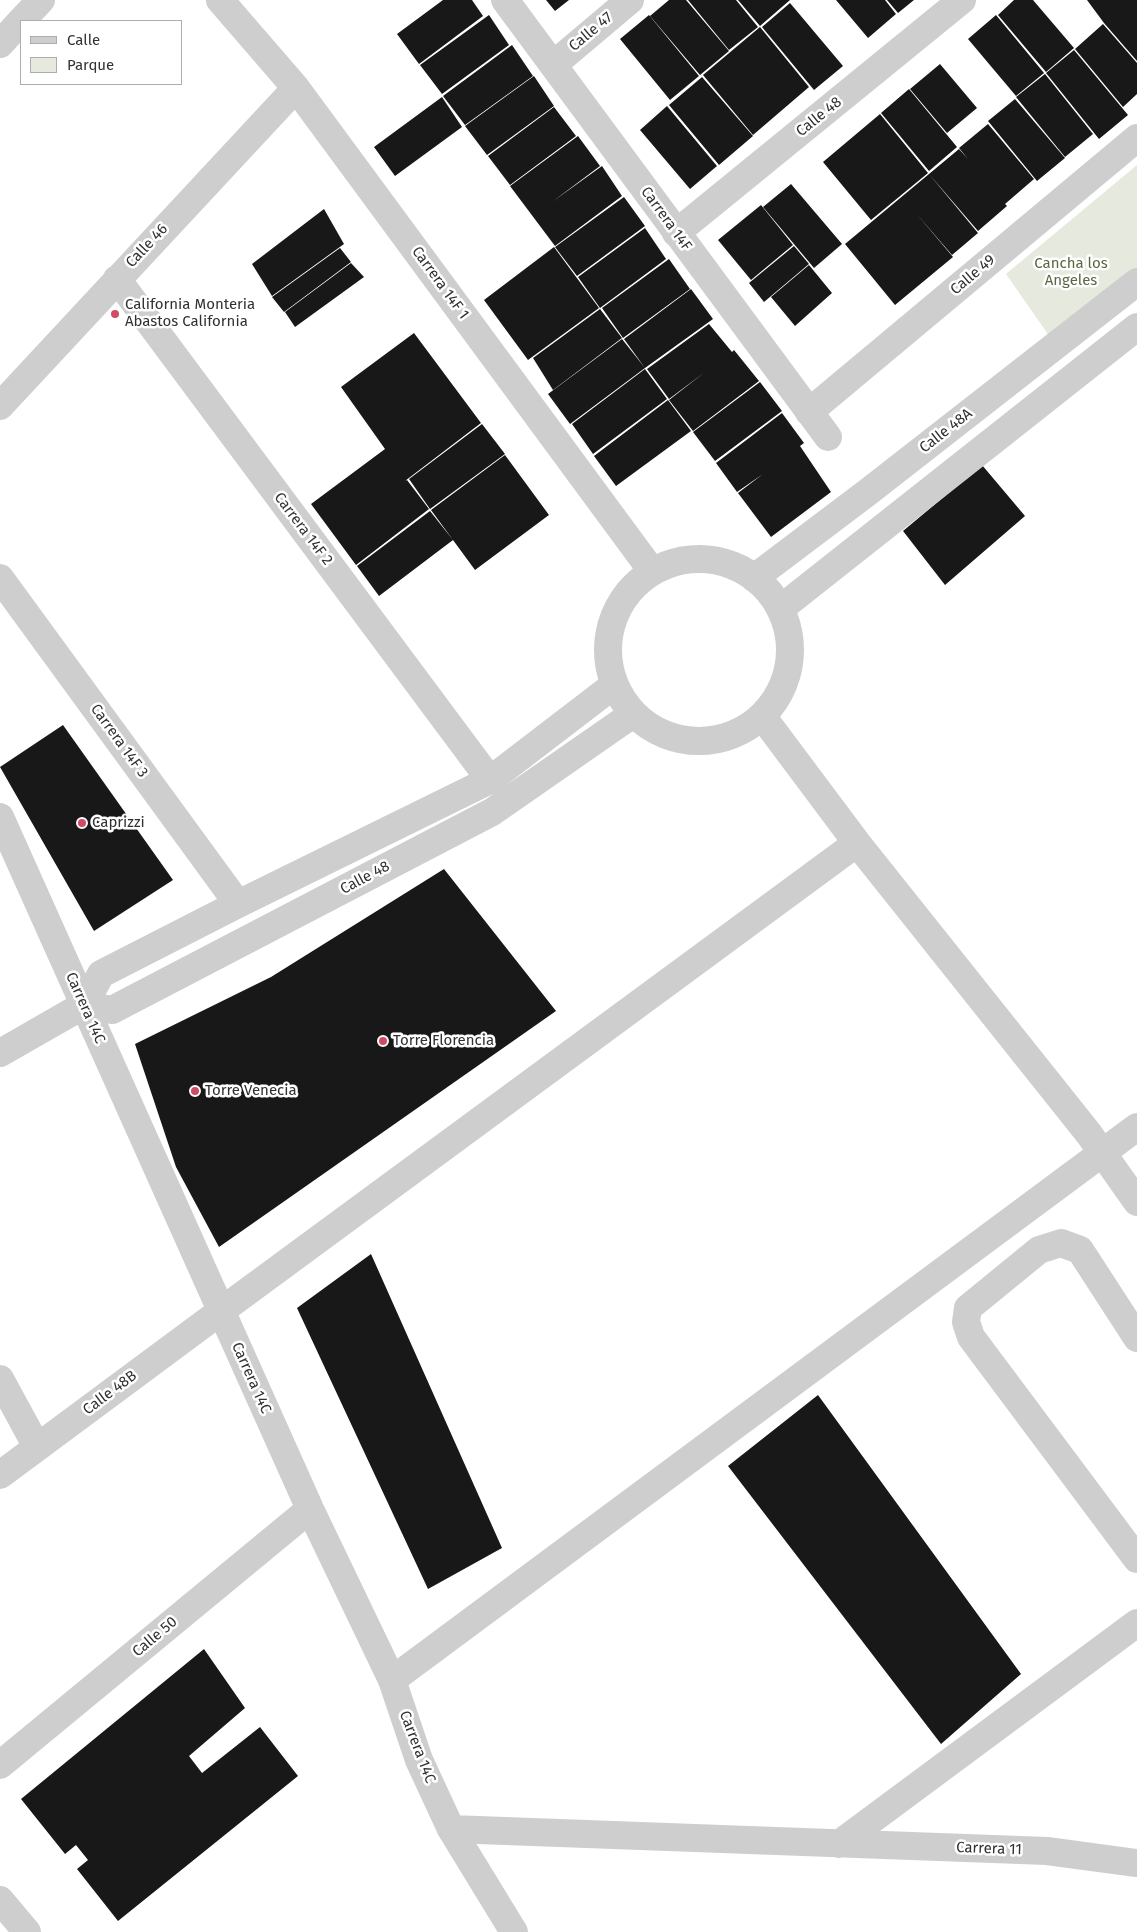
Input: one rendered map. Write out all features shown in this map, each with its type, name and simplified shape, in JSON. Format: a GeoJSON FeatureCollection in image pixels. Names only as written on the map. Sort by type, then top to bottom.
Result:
{"type":"FeatureCollection","features":[{"type":"Feature","properties":{"kind":"street"},"geometry":{"type":"LineString","coordinates":[[22,20],[41,0]]}},
{"type":"Feature","properties":{"kind":"street","name":"Carrera 14F 1"},"geometry":{"type":"LineString","coordinates":[[220,0],[296,88],[652,571]]}},
{"type":"Feature","properties":{"kind":"street","name":"Carrera 14F"},"geometry":{"type":"LineString","coordinates":[[506,0],[676,234],[828,437]]}},
{"type":"Feature","properties":{"kind":"street","name":"Calle 47"},"geometry":{"type":"LineString","coordinates":[[553,65],[630,0]]}},
{"type":"Feature","properties":{"kind":"street","name":"Calle 48"},"geometry":{"type":"LineString","coordinates":[[676,234],[962,0]]}},
{"type":"Feature","properties":{"kind":"street"},"geometry":{"type":"LineString","coordinates":[[0,44],[20,22]]}},
{"type":"Feature","properties":{"kind":"street","name":"Calle 46"},"geometry":{"type":"LineString","coordinates":[[0,406],[116,279],[296,88]]}},
{"type":"Feature","properties":{"kind":"street","name":"Calle 49"},"geometry":{"type":"LineString","coordinates":[[809,412],[1137,138]]}},
{"type":"Feature","properties":{"kind":"street","name":"Carrera 14F 2"},"geometry":{"type":"LineString","coordinates":[[116,279],[490,780]]}},
{"type":"Feature","properties":{"kind":"street","name":"Calle 48A"},"geometry":{"type":"LineString","coordinates":[[754,578],[868,492],[1137,282]]}},
{"type":"Feature","properties":{"kind":"street"},"geometry":{"type":"LineString","coordinates":[[780,609],[1137,327]]}},
{"type":"Feature","properties":{"kind":"street"},"geometry":{"type":"LineString","coordinates":[[704,559],[731,564],[754,578],[769,592],[780,609],[789,636],[789,666],[780,693],[762,716],[739,732],[712,741],[683,741],[656,731],[633,714],[622,701],[614,685],[608,660],[609,634],[617,609],[632,588],[652,571],[677,561],[704,559]]}},
{"type":"Feature","properties":{"kind":"street","name":"Carrera 14F 3"},"geometry":{"type":"LineString","coordinates":[[0,578],[238,904]]}},
{"type":"Feature","properties":{"kind":"street"},"geometry":{"type":"LineString","coordinates":[[0,1052],[84,1005],[101,974],[490,780],[614,685]]}},
{"type":"Feature","properties":{"kind":"street","name":"Calle 48"},"geometry":{"type":"LineString","coordinates":[[84,1005],[112,1010],[492,812],[633,714]]}},
{"type":"Feature","properties":{"kind":"street"},"geometry":{"type":"LineString","coordinates":[[762,716],[857,843],[1102,1153],[1137,1202]]}},
{"type":"Feature","properties":{"kind":"street","name":"Carrera 14C"},"geometry":{"type":"LineString","coordinates":[[0,817],[8,860],[84,1005],[310,1509],[392,1680],[419,1760],[451,1829],[514,1932]]}},
{"type":"Feature","properties":{"kind":"street","name":"Calle 48B"},"geometry":{"type":"LineString","coordinates":[[0,1475],[221,1310],[857,843]]}},
{"type":"Feature","properties":{"kind":"street"},"geometry":{"type":"LineString","coordinates":[[392,1680],[1137,1127]]}},
{"type":"Feature","properties":{"kind":"street"},"geometry":{"type":"LineString","coordinates":[[1137,1338],[1080,1250],[1061,1244],[1040,1250],[968,1308],[966,1322],[971,1337],[1137,1559]]}},
{"type":"Feature","properties":{"kind":"street"},"geometry":{"type":"LineString","coordinates":[[0,1379],[37,1447]]}},
{"type":"Feature","properties":{"kind":"street","name":"Calle 50"},"geometry":{"type":"LineString","coordinates":[[0,1765],[310,1509]]}},
{"type":"Feature","properties":{"kind":"street"},"geometry":{"type":"LineString","coordinates":[[839,1844],[1137,1623]]}},
{"type":"Feature","properties":{"kind":"street","name":"Carrera 11"},"geometry":{"type":"LineString","coordinates":[[451,1829],[1047,1851],[1137,1863]]}},
{"type":"Feature","properties":{"kind":"street"},"geometry":{"type":"LineString","coordinates":[[0,1900],[27,1932]]}},
{"type":"Feature","properties":{"kind":"green space","name":"Cancha los Angeles"},"geometry":{"type":"Polygon","coordinates":[[[1137,165],[1137,269],[1052,340],[1006,274],[1137,165]]]}},
{"type":"Feature","properties":{"kind":"building"},"geometry":{"type":"Polygon","coordinates":[[[443,0],[472,0],[483,16],[419,64],[397,34],[443,0]]]}},
{"type":"Feature","properties":{"kind":"building"},"geometry":{"type":"Polygon","coordinates":[[[546,0],[569,0],[555,11],[546,0]]]}},
{"type":"Feature","properties":{"kind":"building"},"geometry":{"type":"Polygon","coordinates":[[[669,0],[686,0],[729,51],[700,75],[650,16],[669,0]]]}},
{"type":"Feature","properties":{"kind":"building"},"geometry":{"type":"Polygon","coordinates":[[[688,0],[736,0],[758,27],[729,50],[688,0]]]}},
{"type":"Feature","properties":{"kind":"building"},"geometry":{"type":"Polygon","coordinates":[[[738,0],[790,0],[760,26],[738,0]]]}},
{"type":"Feature","properties":{"kind":"building"},"geometry":{"type":"Polygon","coordinates":[[[836,0],[885,0],[896,14],[868,38],[836,0]]]}},
{"type":"Feature","properties":{"kind":"building"},"geometry":{"type":"Polygon","coordinates":[[[887,0],[914,0],[898,13],[887,0]]]}},
{"type":"Feature","properties":{"kind":"building"},"geometry":{"type":"Polygon","coordinates":[[[1014,0],[1033,0],[1074,48],[1046,72],[998,15],[1014,0]]]}},
{"type":"Feature","properties":{"kind":"building"},"geometry":{"type":"Polygon","coordinates":[[[1087,0],[1137,0],[1137,61],[1104,23],[1087,0]]]}},
{"type":"Feature","properties":{"kind":"building"},"geometry":{"type":"Polygon","coordinates":[[[790,3],[843,66],[814,90],[762,27],[790,3]]]}},
{"type":"Feature","properties":{"kind":"building"},"geometry":{"type":"Polygon","coordinates":[[[489,15],[509,45],[442,94],[420,65],[489,15]]]}},
{"type":"Feature","properties":{"kind":"building"},"geometry":{"type":"Polygon","coordinates":[[[649,15],[699,76],[670,100],[620,39],[649,15]]]}},
{"type":"Feature","properties":{"kind":"building"},"geometry":{"type":"Polygon","coordinates":[[[996,15],[1044,73],[1016,96],[968,39],[996,15]]]}},
{"type":"Feature","properties":{"kind":"building"},"geometry":{"type":"Polygon","coordinates":[[[1103,24],[1137,63],[1137,94],[1123,107],[1075,49],[1103,24]]]}},
{"type":"Feature","properties":{"kind":"building"},"geometry":{"type":"Polygon","coordinates":[[[760,27],[809,87],[753,135],[703,75],[760,27]]]}},
{"type":"Feature","properties":{"kind":"building"},"geometry":{"type":"Polygon","coordinates":[[[512,45],[533,76],[465,125],[443,96],[512,45]]]}},
{"type":"Feature","properties":{"kind":"building"},"geometry":{"type":"Polygon","coordinates":[[[1074,50],[1128,115],[1099,139],[1046,73],[1074,50]]]}},
{"type":"Feature","properties":{"kind":"building"},"geometry":{"type":"Polygon","coordinates":[[[940,64],[977,108],[947,133],[910,89],[940,64]]]}},
{"type":"Feature","properties":{"kind":"building"},"geometry":{"type":"Polygon","coordinates":[[[1045,74],[1093,134],[1065,157],[1016,97],[1045,74]]]}},
{"type":"Feature","properties":{"kind":"building"},"geometry":{"type":"Polygon","coordinates":[[[534,76],[554,106],[487,155],[465,126],[534,76]]]}},
{"type":"Feature","properties":{"kind":"building"},"geometry":{"type":"Polygon","coordinates":[[[702,77],[753,136],[719,165],[669,105],[702,77]]]}},
{"type":"Feature","properties":{"kind":"building"},"geometry":{"type":"Polygon","coordinates":[[[909,89],[957,147],[929,171],[881,113],[909,89]]]}},
{"type":"Feature","properties":{"kind":"building"},"geometry":{"type":"Polygon","coordinates":[[[442,97],[462,127],[395,176],[374,147],[442,97]]]}},
{"type":"Feature","properties":{"kind":"building"},"geometry":{"type":"Polygon","coordinates":[[[1015,99],[1065,158],[1037,181],[988,121],[1015,99]]]}},
{"type":"Feature","properties":{"kind":"building"},"geometry":{"type":"Polygon","coordinates":[[[667,106],[717,166],[690,189],[640,130],[667,106]]]}},
{"type":"Feature","properties":{"kind":"building"},"geometry":{"type":"Polygon","coordinates":[[[554,107],[576,136],[510,185],[488,156],[554,107]]]}},
{"type":"Feature","properties":{"kind":"building"},"geometry":{"type":"Polygon","coordinates":[[[880,114],[928,173],[871,220],[823,162],[880,114]]]}},
{"type":"Feature","properties":{"kind":"building"},"geometry":{"type":"Polygon","coordinates":[[[988,124],[1034,179],[978,231],[929,174],[959,149],[968,159],[959,148],[988,124]]]}},
{"type":"Feature","properties":{"kind":"building"},"geometry":{"type":"Polygon","coordinates":[[[578,136],[600,166],[552,202],[602,166],[622,196],[555,246],[510,186],[578,136]]]}},
{"type":"Feature","properties":{"kind":"building"},"geometry":{"type":"Polygon","coordinates":[[[929,174],[978,233],[952,255],[915,212],[953,257],[895,305],[845,244],[929,174]]]}},
{"type":"Feature","properties":{"kind":"building"},"geometry":{"type":"Polygon","coordinates":[[[791,184],[842,244],[814,268],[763,207],[791,184]]]}},
{"type":"Feature","properties":{"kind":"building"},"geometry":{"type":"Polygon","coordinates":[[[624,197],[645,226],[577,276],[555,247],[624,197]]]}},
{"type":"Feature","properties":{"kind":"building"},"geometry":{"type":"Polygon","coordinates":[[[761,205],[793,245],[751,280],[718,240],[761,205]]]}},
{"type":"Feature","properties":{"kind":"building"},"geometry":{"type":"Polygon","coordinates":[[[324,209],[344,244],[272,296],[252,264],[324,209]]]}},
{"type":"Feature","properties":{"kind":"building"},"geometry":{"type":"Polygon","coordinates":[[[645,228],[666,259],[600,308],[578,277],[645,228]]]}},
{"type":"Feature","properties":{"kind":"building"},"geometry":{"type":"Polygon","coordinates":[[[794,246],[809,264],[764,302],[749,283],[794,246]]]}},
{"type":"Feature","properties":{"kind":"building"},"geometry":{"type":"Polygon","coordinates":[[[554,247],[599,308],[528,360],[484,300],[554,247]]]}},
{"type":"Feature","properties":{"kind":"building"},"geometry":{"type":"Polygon","coordinates":[[[340,248],[351,262],[284,312],[272,297],[340,248]]]}},
{"type":"Feature","properties":{"kind":"building"},"geometry":{"type":"Polygon","coordinates":[[[669,259],[690,289],[623,338],[602,308],[669,259]]]}},
{"type":"Feature","properties":{"kind":"building"},"geometry":{"type":"Polygon","coordinates":[[[351,263],[364,277],[295,327],[285,312],[351,263]]]}},
{"type":"Feature","properties":{"kind":"building"},"geometry":{"type":"Polygon","coordinates":[[[809,265],[832,293],[795,326],[771,297],[809,265]]]}},
{"type":"Feature","properties":{"kind":"building"},"geometry":{"type":"Polygon","coordinates":[[[691,289],[713,319],[645,368],[624,339],[691,289]]]}},
{"type":"Feature","properties":{"kind":"building"},"geometry":{"type":"Polygon","coordinates":[[[600,309],[622,338],[553,390],[533,358],[600,309]]]}},
{"type":"Feature","properties":{"kind":"building"},"geometry":{"type":"Polygon","coordinates":[[[709,324],[732,352],[734,350],[759,381],[693,431],[669,400],[705,372],[669,399],[647,369],[709,324]]]}},
{"type":"Feature","properties":{"kind":"building"},"geometry":{"type":"Polygon","coordinates":[[[414,333],[481,423],[405,481],[407,480],[429,509],[356,565],[311,504],[385,449],[341,387],[414,333]]]}},
{"type":"Feature","properties":{"kind":"building"},"geometry":{"type":"Polygon","coordinates":[[[622,339],[645,368],[570,424],[548,394],[622,339]]]}},
{"type":"Feature","properties":{"kind":"building"},"geometry":{"type":"Polygon","coordinates":[[[645,369],[667,399],[593,454],[572,424],[645,369]]]}},
{"type":"Feature","properties":{"kind":"building"},"geometry":{"type":"Polygon","coordinates":[[[760,382],[782,411],[715,461],[693,432],[760,382]]]}},
{"type":"Feature","properties":{"kind":"building"},"geometry":{"type":"Polygon","coordinates":[[[668,400],[691,431],[616,486],[594,456],[668,400]]]}},
{"type":"Feature","properties":{"kind":"building"},"geometry":{"type":"Polygon","coordinates":[[[782,413],[804,443],[800,446],[831,492],[771,537],[738,493],[763,474],[737,492],[716,463],[782,413]]]}},
{"type":"Feature","properties":{"kind":"building"},"geometry":{"type":"Polygon","coordinates":[[[482,424],[505,454],[430,509],[409,479],[482,424]]]}},
{"type":"Feature","properties":{"kind":"building"},"geometry":{"type":"Polygon","coordinates":[[[505,455],[549,515],[475,570],[431,510],[505,455]]]}},
{"type":"Feature","properties":{"kind":"building"},"geometry":{"type":"Polygon","coordinates":[[[982,465],[1025,516],[945,585],[903,531],[982,465]]]}},
{"type":"Feature","properties":{"kind":"building"},"geometry":{"type":"Polygon","coordinates":[[[430,511],[453,540],[379,596],[357,566],[430,511]]]}},
{"type":"Feature","properties":{"kind":"building","name":"Caprizzi"},"geometry":{"type":"Polygon","coordinates":[[[63,725],[173,880],[94,931],[0,767],[63,725]]]}},
{"type":"Feature","properties":{"kind":"building","name":"Torre Florencia"},"geometry":{"type":"Polygon","coordinates":[[[444,869],[556,1011],[219,1247],[176,1167],[135,1044],[271,977],[444,869]]]}},
{"type":"Feature","properties":{"kind":"building"},"geometry":{"type":"Polygon","coordinates":[[[371,1254],[502,1548],[428,1589],[297,1308],[371,1254]]]}},
{"type":"Feature","properties":{"kind":"building"},"geometry":{"type":"Polygon","coordinates":[[[818,1395],[1021,1674],[941,1744],[728,1466],[818,1395]]]}},
{"type":"Feature","properties":{"kind":"building"},"geometry":{"type":"Polygon","coordinates":[[[204,1649],[245,1708],[189,1756],[202,1773],[260,1727],[298,1776],[118,1921],[77,1869],[88,1860],[76,1845],[65,1854],[21,1799],[204,1649]]]}},
{"type":"Feature","properties":{"kind":"place","name":"California Monteria Abastos California"},"geometry":{"type":"Point","coordinates":[115,314]}},
{"type":"Feature","properties":{"kind":"place","name":"Caprizzi"},"geometry":{"type":"Point","coordinates":[82,823]}},
{"type":"Feature","properties":{"kind":"place","name":"Torre Florencia"},"geometry":{"type":"Point","coordinates":[383,1041]}},
{"type":"Feature","properties":{"kind":"place","name":"Torre Venecia"},"geometry":{"type":"Point","coordinates":[195,1091]}}]}
